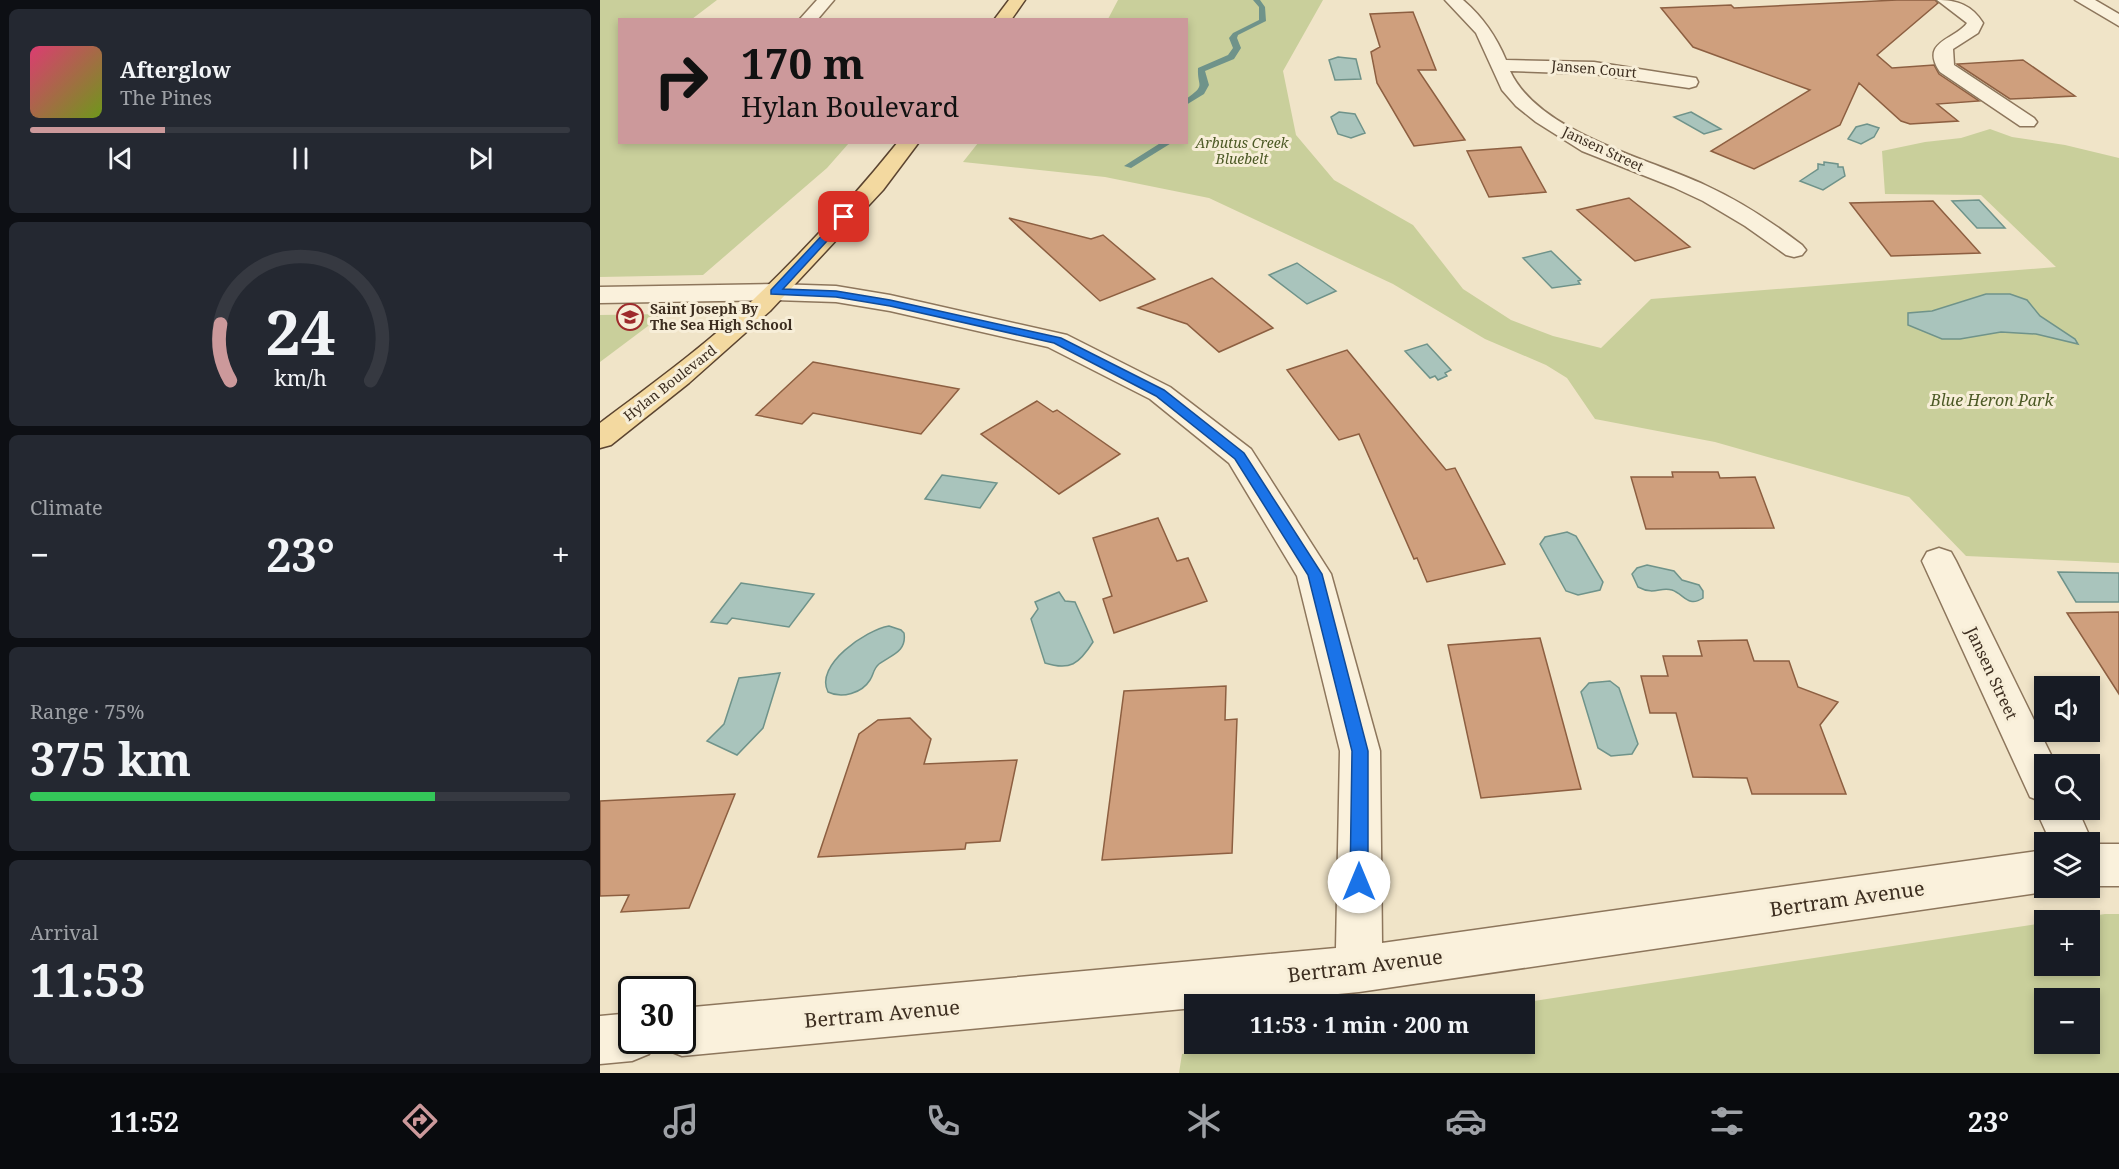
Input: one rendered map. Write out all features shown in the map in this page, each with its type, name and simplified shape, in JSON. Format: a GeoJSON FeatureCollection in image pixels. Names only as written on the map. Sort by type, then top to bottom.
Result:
{"type":"FeatureCollection","features":[{"type":"Feature","properties":{"kind":"main road"},"geometry":{"type":"LineString","coordinates":[[1004,18],[1017,0]]}},
{"type":"Feature","properties":{"kind":"main road","name":"Hylan Boulevard"},"geometry":{"type":"LineString","coordinates":[[600,438],[716,346],[775,292],[875,185],[907,144]]}},
{"type":"Feature","properties":{"kind":"street"},"geometry":{"type":"LineString","coordinates":[[809,18],[826,0]]}},
{"type":"Feature","properties":{"kind":"street","name":"Jansen Street"},"geometry":{"type":"LineString","coordinates":[[1454,0],[1490,43],[1498,66],[1512,91],[1564,133],[1625,162],[1679,181],[1721,200],[1760,223],[1794,250]]}},
{"type":"Feature","properties":{"kind":"street"},"geometry":{"type":"LineString","coordinates":[[1945,0],[1972,18],[1975,23],[1971,31],[1951,40],[1944,49],[1943,59],[1946,68],[2027,122]]}},
{"type":"Feature","properties":{"kind":"street"},"geometry":{"type":"LineString","coordinates":[[2083,0],[2119,21]]}},
{"type":"Feature","properties":{"kind":"street","name":"Jansen Court"},"geometry":{"type":"LineString","coordinates":[[1498,66],[1577,65],[1655,75],[1689,82]]}},
{"type":"Feature","properties":{"kind":"street"},"geometry":{"type":"LineString","coordinates":[[600,295],[775,292],[836,294],[890,303],[1058,341],[1160,393],[1240,456],[1314,574],[1360,751],[1359,969]]}},
{"type":"Feature","properties":{"kind":"street","name":"Jansen Street"},"geometry":{"type":"LineString","coordinates":[[1939,561],[2034,763]]}},
{"type":"Feature","properties":{"kind":"street"},"geometry":{"type":"LineString","coordinates":[[2100,865],[2119,865]]}},
{"type":"Feature","properties":{"kind":"street","name":"Bertram Avenue"},"geometry":{"type":"LineString","coordinates":[[696,1031],[1359,969],[2034,872]]}},
{"type":"Feature","properties":{"kind":"street"},"geometry":{"type":"LineString","coordinates":[[600,1040],[618,1038]]}},
{"type":"Feature","properties":{"kind":"green space"},"geometry":{"type":"Polygon","coordinates":[[[600,0],[717,0],[693,18],[618,18],[618,144],[848,144],[827,168],[703,275],[600,277],[600,0]]]}},
{"type":"Feature","properties":{"kind":"green space","name":"Blue Heron Park"},"geometry":{"type":"Polygon","coordinates":[[[1118,0],[1323,0],[1283,71],[1296,135],[1334,180],[1413,225],[1463,289],[1511,320],[1553,336],[1601,348],[1651,299],[2056,267],[1981,195],[1885,194],[1882,151],[1925,142],[1961,138],[1990,129],[2012,137],[2065,145],[2119,158],[2119,563],[1966,556],[1909,497],[1715,442],[1595,419],[1567,378],[1546,365],[1485,339],[1393,284],[1209,198],[1105,177],[963,162],[977,144],[1188,144],[1188,18],[1109,18],[1118,0]]]}},
{"type":"Feature","properties":{"kind":"green space"},"geometry":{"type":"Polygon","coordinates":[[[663,314],[656,320],[600,362],[600,315],[663,314]]]}},
{"type":"Feature","properties":{"kind":"green space"},"geometry":{"type":"Polygon","coordinates":[[[2119,914],[2119,1073],[1179,1073],[1182,1054],[1184,1054],[1535,1054],[1535,1001],[2034,925],[2034,976],[2100,976],[2100,915],[2119,914]]]}},
{"type":"Feature","properties":{"kind":"water"},"geometry":{"type":"Polygon","coordinates":[[[1338,57],[1356,59],[1361,79],[1335,80],[1329,60],[1338,57]]]}},
{"type":"Feature","properties":{"kind":"water"},"geometry":{"type":"Polygon","coordinates":[[[1339,112],[1355,114],[1365,133],[1351,138],[1338,134],[1331,117],[1339,112]]]}},
{"type":"Feature","properties":{"kind":"water"},"geometry":{"type":"Polygon","coordinates":[[[1691,112],[1721,129],[1704,134],[1674,117],[1691,112]]]}},
{"type":"Feature","properties":{"kind":"water"},"geometry":{"type":"Polygon","coordinates":[[[1867,124],[1879,128],[1874,137],[1861,144],[1848,139],[1856,127],[1867,124]]]}},
{"type":"Feature","properties":{"kind":"water"},"geometry":{"type":"Polygon","coordinates":[[[1824,162],[1843,167],[1845,176],[1823,190],[1800,181],[1818,169],[1818,164],[1824,165],[1824,162]]]}},
{"type":"Feature","properties":{"kind":"water"},"geometry":{"type":"Polygon","coordinates":[[[1979,200],[2005,228],[1977,228],[1952,201],[1979,200]]]}},
{"type":"Feature","properties":{"kind":"water"},"geometry":{"type":"Polygon","coordinates":[[[1551,251],[1581,280],[1578,281],[1580,284],[1552,288],[1523,258],[1551,251]]]}},
{"type":"Feature","properties":{"kind":"water"},"geometry":{"type":"Polygon","coordinates":[[[1297,263],[1336,291],[1307,304],[1269,275],[1297,263]]]}},
{"type":"Feature","properties":{"kind":"water"},"geometry":{"type":"Polygon","coordinates":[[[1986,294],[2010,294],[2027,300],[2040,316],[2075,339],[2078,344],[2036,334],[2001,332],[1960,339],[1942,339],[1908,325],[1908,313],[1932,311],[1986,294]]]}},
{"type":"Feature","properties":{"kind":"water"},"geometry":{"type":"Polygon","coordinates":[[[1427,344],[1451,370],[1445,373],[1447,376],[1438,380],[1435,376],[1430,378],[1405,351],[1427,344]]]}},
{"type":"Feature","properties":{"kind":"water"},"geometry":{"type":"Polygon","coordinates":[[[942,475],[997,483],[980,508],[925,499],[942,475]]]}},
{"type":"Feature","properties":{"kind":"water"},"geometry":{"type":"Polygon","coordinates":[[[1567,532],[1576,536],[1603,582],[1600,590],[1578,595],[1566,591],[1540,544],[1545,537],[1567,532]]]}},
{"type":"Feature","properties":{"kind":"water"},"geometry":{"type":"Polygon","coordinates":[[[1647,565],[1674,571],[1682,580],[1699,585],[1703,591],[1703,598],[1694,602],[1672,590],[1649,591],[1638,587],[1632,574],[1637,568],[1647,565]]]}},
{"type":"Feature","properties":{"kind":"water"},"geometry":{"type":"Polygon","coordinates":[[[2058,572],[2119,573],[2119,602],[2076,602],[2058,572]]]}},
{"type":"Feature","properties":{"kind":"water"},"geometry":{"type":"Polygon","coordinates":[[[741,583],[814,594],[789,627],[732,618],[727,624],[711,622],[741,583]]]}},
{"type":"Feature","properties":{"kind":"water"},"geometry":{"type":"Polygon","coordinates":[[[1059,592],[1065,601],[1075,602],[1093,642],[1083,656],[1067,666],[1045,663],[1031,619],[1038,609],[1035,602],[1059,592]]]}},
{"type":"Feature","properties":{"kind":"water"},"geometry":{"type":"Polygon","coordinates":[[[889,626],[904,633],[901,649],[879,664],[866,685],[857,691],[845,695],[828,692],[826,682],[828,671],[835,660],[868,634],[889,626]]]}},
{"type":"Feature","properties":{"kind":"water"},"geometry":{"type":"Polygon","coordinates":[[[780,673],[763,728],[737,755],[707,741],[724,724],[739,678],[780,673]]]}},
{"type":"Feature","properties":{"kind":"water"},"geometry":{"type":"Polygon","coordinates":[[[1610,681],[1619,688],[1638,744],[1632,754],[1611,756],[1598,748],[1581,692],[1589,683],[1610,681]]]}},
{"type":"Feature","properties":{"kind":"building"},"geometry":{"type":"Polygon","coordinates":[[[1935,0],[1938,3],[1877,55],[1892,68],[1934,65],[1939,74],[1979,101],[1937,104],[1958,121],[1910,124],[1901,121],[1859,83],[1840,125],[1754,169],[1711,151],[1810,90],[1693,47],[1661,8],[1731,5],[1734,8],[1935,0]]]}},
{"type":"Feature","properties":{"kind":"building"},"geometry":{"type":"Polygon","coordinates":[[[1413,12],[1436,70],[1418,70],[1465,140],[1414,146],[1377,83],[1371,52],[1380,47],[1370,14],[1413,12]]]}},
{"type":"Feature","properties":{"kind":"building"},"geometry":{"type":"Polygon","coordinates":[[[2023,60],[2075,96],[2010,99],[1957,64],[2023,60]]]}},
{"type":"Feature","properties":{"kind":"building"},"geometry":{"type":"Polygon","coordinates":[[[1521,147],[1546,192],[1489,197],[1467,151],[1521,147]]]}},
{"type":"Feature","properties":{"kind":"building"},"geometry":{"type":"Polygon","coordinates":[[[1629,198],[1690,247],[1635,261],[1577,210],[1629,198]]]}},
{"type":"Feature","properties":{"kind":"building"},"geometry":{"type":"Polygon","coordinates":[[[1933,201],[1980,253],[1891,256],[1850,203],[1933,201]]]}},
{"type":"Feature","properties":{"kind":"building"},"geometry":{"type":"Polygon","coordinates":[[[1009,218],[1091,239],[1103,235],[1155,279],[1100,301],[1009,218]]]}},
{"type":"Feature","properties":{"kind":"building"},"geometry":{"type":"Polygon","coordinates":[[[1212,278],[1273,328],[1219,352],[1187,324],[1138,308],[1212,278]]]}},
{"type":"Feature","properties":{"kind":"building"},"geometry":{"type":"Polygon","coordinates":[[[1347,350],[1446,470],[1455,468],[1505,564],[1427,582],[1417,558],[1414,559],[1359,434],[1339,440],[1287,370],[1347,350]]]}},
{"type":"Feature","properties":{"kind":"building"},"geometry":{"type":"Polygon","coordinates":[[[813,362],[959,389],[921,434],[813,413],[802,424],[756,415],[813,362]]]}},
{"type":"Feature","properties":{"kind":"building"},"geometry":{"type":"Polygon","coordinates":[[[1037,401],[1053,412],[1057,410],[1120,454],[1059,494],[981,434],[1037,401]]]}},
{"type":"Feature","properties":{"kind":"building"},"geometry":{"type":"Polygon","coordinates":[[[1672,472],[1718,472],[1720,478],[1755,477],[1774,528],[1646,529],[1631,477],[1673,477],[1672,472]]]}},
{"type":"Feature","properties":{"kind":"building"},"geometry":{"type":"Polygon","coordinates":[[[1158,518],[1177,561],[1188,558],[1207,601],[1114,633],[1103,599],[1112,596],[1093,538],[1158,518]]]}},
{"type":"Feature","properties":{"kind":"building"},"geometry":{"type":"Polygon","coordinates":[[[2119,612],[2119,694],[2067,613],[2119,612]]]}},
{"type":"Feature","properties":{"kind":"building"},"geometry":{"type":"Polygon","coordinates":[[[1540,638],[1581,789],[1481,798],[1448,645],[1540,638]]]}},
{"type":"Feature","properties":{"kind":"building"},"geometry":{"type":"Polygon","coordinates":[[[1747,640],[1754,661],[1789,661],[1798,687],[1838,702],[1820,725],[1846,794],[1752,794],[1747,778],[1693,777],[1676,713],[1650,713],[1641,676],[1668,676],[1663,656],[1702,656],[1698,641],[1747,640]]]}},
{"type":"Feature","properties":{"kind":"building"},"geometry":{"type":"Polygon","coordinates":[[[1226,686],[1225,720],[1237,719],[1232,853],[1102,860],[1124,691],[1226,686]]]}},
{"type":"Feature","properties":{"kind":"building"},"geometry":{"type":"Polygon","coordinates":[[[910,718],[931,739],[924,764],[1017,760],[1000,841],[966,843],[965,849],[818,857],[859,734],[878,720],[910,718]]]}},
{"type":"Feature","properties":{"kind":"building"},"geometry":{"type":"Polygon","coordinates":[[[735,794],[689,908],[621,912],[629,895],[600,896],[600,801],[735,794]]]}},
{"type":"Feature","properties":{"kind":"waterway"},"geometry":{"type":"LineString","coordinates":[[1188,102],[1201,92],[1205,85],[1201,70],[1231,57],[1237,48],[1233,38],[1235,34],[1263,21],[1262,7],[1256,0]]}},
{"type":"Feature","properties":{"kind":"waterway"},"geometry":{"type":"LineString","coordinates":[[1128,166],[1166,144]]}},
{"type":"Feature","properties":{"kind":"place","name":"Saint Joseph By The Sea High School"},"geometry":{"type":"Point","coordinates":[630,317]}},
{"type":"Feature","properties":{"kind":"route"},"geometry":{"type":"LineString","coordinates":[[844,217],[775,292],[836,294],[890,303],[1058,341],[1160,393],[1240,456],[1314,574],[1360,751],[1359,882]]}},
{"type":"Feature","properties":{"kind":"park label","name":"Arbutus Creek Bluebelt"},"geometry":{"type":"Point","coordinates":[1242,152]}}]}
